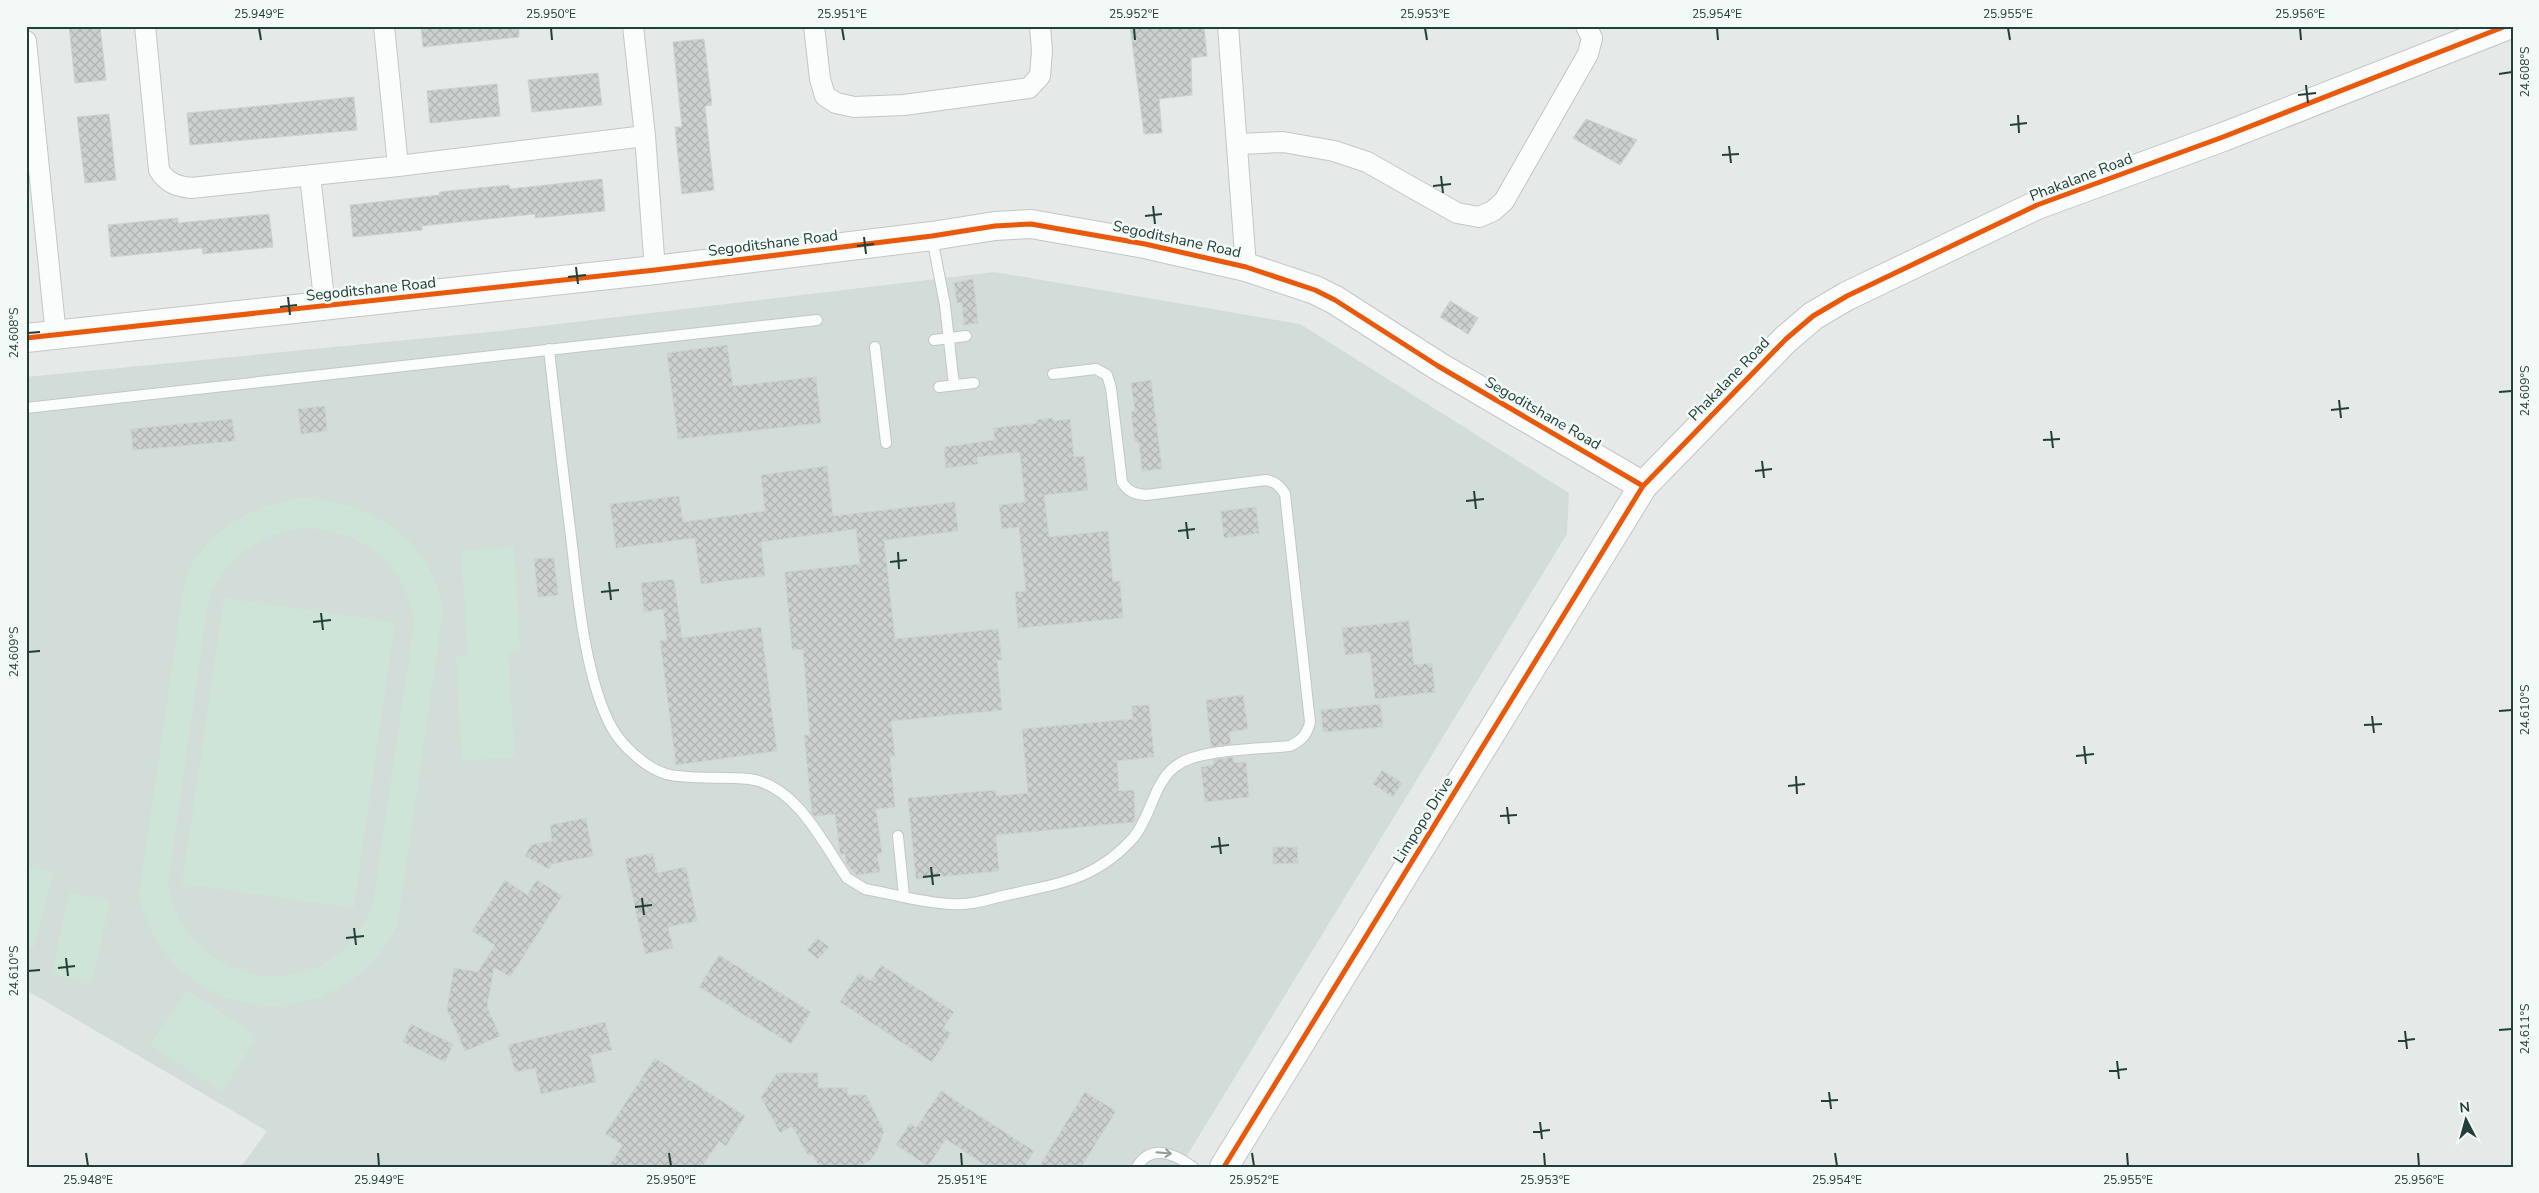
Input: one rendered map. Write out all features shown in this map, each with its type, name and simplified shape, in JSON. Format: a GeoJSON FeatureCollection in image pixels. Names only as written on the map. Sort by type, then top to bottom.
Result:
{"type":"FeatureCollection","features":[{"type":"Feature","properties":{"kind":"street"},"geometry":{"type":"LineString","coordinates":[[145,26],[159,170],[170,183],[191,188],[398,166],[645,136]]}},
{"type":"Feature","properties":{"kind":"street"},"geometry":{"type":"LineString","coordinates":[[384,26],[398,166]]}},
{"type":"Feature","properties":{"kind":"street"},"geometry":{"type":"LineString","coordinates":[[633,26],[645,136],[655,270]]}},
{"type":"Feature","properties":{"kind":"street"},"geometry":{"type":"LineString","coordinates":[[814,26],[820,79],[825,96],[836,103],[854,107],[904,105],[1029,88],[1040,76],[1042,51],[1040,26]]}},
{"type":"Feature","properties":{"kind":"street"},"geometry":{"type":"LineString","coordinates":[[1228,26],[1246,267]]}},
{"type":"Feature","properties":{"kind":"street"},"geometry":{"type":"LineString","coordinates":[[1238,144],[1283,142],[1334,150],[1367,162],[1457,213],[1478,217],[1492,211],[1504,201],[1588,54],[1592,38],[1586,26]]}},
{"type":"Feature","properties":{"kind":"street","name":"Phakalane Road"},"geometry":{"type":"LineString","coordinates":[[1643,486],[1786,339],[1813,316],[1847,296],[2037,205],[2222,138],[2506,26]]}},
{"type":"Feature","properties":{"kind":"street"},"geometry":{"type":"LineString","coordinates":[[26,41],[56,336]]}},
{"type":"Feature","properties":{"kind":"street"},"geometry":{"type":"LineString","coordinates":[[310,176],[325,307]]}},
{"type":"Feature","properties":{"kind":"street","name":"Segoditshane Road"},"geometry":{"type":"LineString","coordinates":[[26,338],[655,270],[932,236],[995,226],[1031,224],[1145,244],[1246,267],[1314,290],[1335,300],[1438,366],[1643,486]]}},
{"type":"Feature","properties":{"kind":"street","name":"Limpopo Drive"},"geometry":{"type":"LineString","coordinates":[[1224,1167],[1643,486]]}},
{"type":"Feature","properties":{"kind":"lane"},"geometry":{"type":"LineString","coordinates":[[932,236],[949,339],[954,385]]}},
{"type":"Feature","properties":{"kind":"lane"},"geometry":{"type":"LineString","coordinates":[[26,408],[818,320]]}},
{"type":"Feature","properties":{"kind":"lane"},"geometry":{"type":"LineString","coordinates":[[934,340],[966,336]]}},
{"type":"Feature","properties":{"kind":"lane"},"geometry":{"type":"LineString","coordinates":[[875,347],[886,443]]}},
{"type":"Feature","properties":{"kind":"lane"},"geometry":{"type":"LineString","coordinates":[[549,349],[580,609],[599,697],[612,729],[625,746],[646,763],[666,774],[751,780],[778,790],[796,804],[847,878],[854,884],[951,905],[1076,880],[1103,865],[1124,848],[1144,825],[1163,781],[1178,764],[1201,755],[1290,746],[1300,741],[1308,732],[1309,713],[1285,494],[1282,488],[1278,484],[1266,480],[1146,495],[1135,494],[1126,489],[1122,482],[1111,388],[1107,375],[1096,369],[1053,374]]}},
{"type":"Feature","properties":{"kind":"lane"},"geometry":{"type":"LineString","coordinates":[[939,387],[974,383]]}},
{"type":"Feature","properties":{"kind":"lane"},"geometry":{"type":"LineString","coordinates":[[898,836],[904,896]]}},
{"type":"Feature","properties":{"kind":"lane"},"geometry":{"type":"LineString","coordinates":[[1137,1167],[1147,1155],[1156,1152],[1172,1154],[1193,1167]]}},
{"type":"Feature","properties":{"kind":"shaded area"},"geometry":{"type":"Polygon","coordinates":[[[995,272],[1300,324],[1569,493],[1567,534],[1180,1167],[241,1167],[267,1131],[26,990],[26,377],[500,331],[995,272]]]}},
{"type":"Feature","properties":{"kind":"green space"},"geometry":{"type":"Polygon","coordinates":[[[300,498],[326,500],[350,506],[373,515],[394,528],[411,543],[426,562],[437,585],[443,611],[398,923],[379,954],[355,977],[327,994],[296,1004],[263,1005],[231,999],[201,985],[173,962],[151,931],[139,895],[185,578],[194,561],[217,534],[247,514],[300,498]],[[302,528],[286,531],[258,542],[235,559],[225,570],[209,597],[168,884],[176,911],[190,935],[210,954],[233,967],[259,975],[286,976],[313,969],[338,954],[359,931],[373,904],[414,623],[409,601],[401,582],[390,566],[377,553],[361,543],[344,535],[324,530],[302,528]]]}},
{"type":"Feature","properties":{"kind":"green space"},"geometry":{"type":"Polygon","coordinates":[[[514,547],[520,652],[508,653],[515,757],[462,761],[456,656],[468,655],[461,550],[514,547]]]}},
{"type":"Feature","properties":{"kind":"green space"},"geometry":{"type":"Polygon","coordinates":[[[224,598],[395,622],[354,908],[182,884],[224,598]]]}},
{"type":"Feature","properties":{"kind":"green space"},"geometry":{"type":"Polygon","coordinates":[[[26,865],[54,872],[34,948],[26,946],[26,865]]]}},
{"type":"Feature","properties":{"kind":"green space"},"geometry":{"type":"Polygon","coordinates":[[[70,892],[110,901],[92,983],[51,974],[70,892]]]}},
{"type":"Feature","properties":{"kind":"green space"},"geometry":{"type":"Polygon","coordinates":[[[187,990],[258,1036],[222,1092],[150,1045],[187,990]]]}},
{"type":"Feature","properties":{"kind":"building"},"geometry":{"type":"Polygon","coordinates":[[[69,26],[100,26],[106,80],[75,83],[69,26]]]}},
{"type":"Feature","properties":{"kind":"building"},"geometry":{"type":"Polygon","coordinates":[[[421,26],[519,26],[519,37],[423,47],[421,26]]]}},
{"type":"Feature","properties":{"kind":"building"},"geometry":{"type":"Polygon","coordinates":[[[1130,26],[1204,26],[1207,56],[1191,58],[1192,95],[1159,99],[1162,133],[1144,134],[1130,26]]]}},
{"type":"Feature","properties":{"kind":"building"},"geometry":{"type":"Polygon","coordinates":[[[704,39],[712,105],[705,106],[714,190],[682,194],[675,127],[682,127],[673,42],[704,39]]]}},
{"type":"Feature","properties":{"kind":"building"},"geometry":{"type":"Polygon","coordinates":[[[598,73],[602,105],[532,112],[528,80],[598,73]]]}},
{"type":"Feature","properties":{"kind":"building"},"geometry":{"type":"Polygon","coordinates":[[[497,84],[500,116],[430,123],[427,91],[497,84]]]}},
{"type":"Feature","properties":{"kind":"building"},"geometry":{"type":"Polygon","coordinates":[[[354,97],[357,130],[190,145],[187,113],[354,97]]]}},
{"type":"Feature","properties":{"kind":"building"},"geometry":{"type":"Polygon","coordinates":[[[109,114],[116,180],[85,183],[77,117],[109,114]]]}},
{"type":"Feature","properties":{"kind":"building"},"geometry":{"type":"Polygon","coordinates":[[[1586,119],[1637,140],[1620,165],[1573,138],[1586,119]]]}},
{"type":"Feature","properties":{"kind":"building"},"geometry":{"type":"Polygon","coordinates":[[[602,179],[605,211],[535,218],[535,214],[422,226],[422,230],[353,237],[350,205],[440,195],[439,192],[509,185],[510,189],[602,179]]]}},
{"type":"Feature","properties":{"kind":"building"},"geometry":{"type":"Polygon","coordinates":[[[269,214],[273,247],[203,254],[202,248],[111,257],[108,225],[178,218],[178,223],[269,214]]]}},
{"type":"Feature","properties":{"kind":"building"},"geometry":{"type":"Polygon","coordinates":[[[973,279],[978,323],[964,325],[962,302],[957,303],[954,283],[973,279]]]}},
{"type":"Feature","properties":{"kind":"building"},"geometry":{"type":"Polygon","coordinates":[[[1450,301],[1478,318],[1468,334],[1440,317],[1450,301]]]}},
{"type":"Feature","properties":{"kind":"building"},"geometry":{"type":"Polygon","coordinates":[[[727,345],[733,386],[816,377],[821,423],[678,439],[667,353],[727,345]]]}},
{"type":"Feature","properties":{"kind":"building"},"geometry":{"type":"Polygon","coordinates":[[[1151,380],[1162,469],[1142,471],[1139,442],[1135,442],[1131,412],[1135,411],[1131,383],[1151,380]]]}},
{"type":"Feature","properties":{"kind":"building"},"geometry":{"type":"Polygon","coordinates":[[[325,406],[327,431],[301,434],[298,409],[325,406]]]}},
{"type":"Feature","properties":{"kind":"building"},"geometry":{"type":"Polygon","coordinates":[[[1053,418],[1053,421],[1070,419],[1074,457],[1084,456],[1088,490],[1044,495],[1049,537],[1108,531],[1113,582],[1120,581],[1123,618],[1018,628],[1015,592],[1026,591],[1019,527],[1002,529],[999,505],[1025,502],[1020,452],[977,457],[978,464],[946,468],[944,447],[995,440],[993,428],[1037,423],[1037,420],[1053,418]]]}},
{"type":"Feature","properties":{"kind":"building"},"geometry":{"type":"Polygon","coordinates":[[[232,419],[235,441],[133,450],[131,429],[232,419]]]}},
{"type":"Feature","properties":{"kind":"building"},"geometry":{"type":"Polygon","coordinates":[[[827,466],[833,516],[955,502],[958,531],[884,540],[895,639],[998,629],[1002,660],[997,660],[1002,710],[891,721],[895,756],[890,757],[895,807],[876,809],[882,853],[877,854],[880,872],[856,875],[847,865],[845,854],[840,854],[835,814],[814,816],[812,813],[804,735],[810,735],[803,649],[792,650],[785,572],[860,564],[856,529],[761,542],[765,576],[701,584],[695,538],[616,548],[610,504],[679,496],[683,522],[765,511],[761,475],[827,466]]]}},
{"type":"Feature","properties":{"kind":"building"},"geometry":{"type":"Polygon","coordinates":[[[1256,507],[1259,533],[1224,538],[1221,511],[1256,507]]]}},
{"type":"Feature","properties":{"kind":"building"},"geometry":{"type":"Polygon","coordinates":[[[554,558],[558,595],[538,597],[534,559],[554,558]]]}},
{"type":"Feature","properties":{"kind":"building"},"geometry":{"type":"Polygon","coordinates":[[[674,579],[682,638],[761,627],[777,751],[676,765],[660,641],[667,640],[663,609],[644,612],[641,583],[674,579]]]}},
{"type":"Feature","properties":{"kind":"building"},"geometry":{"type":"Polygon","coordinates":[[[1409,621],[1414,665],[1432,663],[1435,692],[1375,699],[1370,652],[1345,655],[1342,628],[1409,621]]]}},
{"type":"Feature","properties":{"kind":"building"},"geometry":{"type":"Polygon","coordinates":[[[1243,695],[1248,729],[1229,732],[1231,744],[1211,747],[1206,700],[1243,695]]]}},
{"type":"Feature","properties":{"kind":"building"},"geometry":{"type":"Polygon","coordinates":[[[1380,704],[1383,727],[1323,732],[1321,710],[1380,704]]]}},
{"type":"Feature","properties":{"kind":"building"},"geometry":{"type":"Polygon","coordinates":[[[1149,705],[1154,757],[1117,761],[1119,791],[1134,790],[1135,822],[996,835],[999,871],[916,879],[908,798],[996,790],[996,796],[1028,793],[1022,729],[1133,719],[1132,706],[1149,705]]]}},
{"type":"Feature","properties":{"kind":"building"},"geometry":{"type":"Polygon","coordinates":[[[1233,757],[1234,763],[1246,762],[1249,797],[1205,802],[1201,767],[1214,765],[1213,760],[1233,757]]]}},
{"type":"Feature","properties":{"kind":"building"},"geometry":{"type":"Polygon","coordinates":[[[1382,770],[1402,783],[1393,797],[1373,784],[1382,770]]]}},
{"type":"Feature","properties":{"kind":"building"},"geometry":{"type":"Polygon","coordinates":[[[586,818],[593,856],[552,864],[549,869],[525,856],[531,845],[552,841],[550,825],[586,818]]]}},
{"type":"Feature","properties":{"kind":"building"},"geometry":{"type":"Polygon","coordinates":[[[1273,847],[1297,847],[1298,863],[1273,864],[1273,847]]]}},
{"type":"Feature","properties":{"kind":"building"},"geometry":{"type":"Polygon","coordinates":[[[653,853],[657,873],[686,867],[697,921],[668,927],[673,948],[645,954],[625,859],[653,853]]]}},
{"type":"Feature","properties":{"kind":"building"},"geometry":{"type":"Polygon","coordinates":[[[505,880],[527,895],[537,880],[562,896],[510,977],[494,967],[487,1007],[500,1036],[465,1051],[447,1010],[454,968],[478,972],[495,945],[472,931],[505,880]]]}},
{"type":"Feature","properties":{"kind":"building"},"geometry":{"type":"Polygon","coordinates":[[[817,938],[829,947],[818,959],[807,950],[817,938]]]}},
{"type":"Feature","properties":{"kind":"building"},"geometry":{"type":"Polygon","coordinates":[[[719,955],[811,1012],[791,1044],[699,987],[719,955]]]}},
{"type":"Feature","properties":{"kind":"building"},"geometry":{"type":"Polygon","coordinates":[[[881,965],[954,1012],[943,1028],[951,1033],[932,1062],[840,1002],[859,973],[871,981],[881,965]]]}},
{"type":"Feature","properties":{"kind":"building"},"geometry":{"type":"Polygon","coordinates":[[[605,1022],[612,1050],[590,1055],[596,1082],[541,1094],[535,1068],[515,1072],[508,1045],[605,1022]]]}},
{"type":"Feature","properties":{"kind":"building"},"geometry":{"type":"Polygon","coordinates":[[[411,1024],[453,1044],[445,1062],[403,1042],[411,1024]]]}},
{"type":"Feature","properties":{"kind":"building"},"geometry":{"type":"Polygon","coordinates":[[[655,1058],[745,1116],[726,1146],[719,1141],[702,1167],[608,1167],[623,1145],[605,1134],[655,1058]]]}},
{"type":"Feature","properties":{"kind":"building"},"geometry":{"type":"Polygon","coordinates":[[[777,1073],[818,1073],[818,1088],[848,1088],[847,1095],[866,1095],[884,1131],[877,1151],[869,1161],[858,1167],[819,1167],[813,1155],[808,1155],[792,1126],[780,1133],[761,1097],[777,1073]]]}},
{"type":"Feature","properties":{"kind":"building"},"geometry":{"type":"Polygon","coordinates":[[[941,1091],[1034,1151],[1024,1167],[988,1167],[946,1139],[928,1166],[896,1145],[910,1123],[916,1128],[941,1091]]]}},
{"type":"Feature","properties":{"kind":"building"},"geometry":{"type":"Polygon","coordinates":[[[1085,1092],[1116,1111],[1081,1167],[1039,1167],[1085,1092]]]}},
{"type":"Feature","properties":{"kind":"cycle path"},"geometry":{"type":"LineString","coordinates":[[1224,1167],[1643,486],[1786,339],[1813,316],[1847,296],[2037,205],[2223,137],[2506,26]]}},
{"type":"Feature","properties":{"kind":"cycle path"},"geometry":{"type":"LineString","coordinates":[[26,338],[655,270],[932,236],[995,226],[1031,224],[1145,244],[1246,267],[1315,290],[1335,300],[1438,366],[1643,486]]}}]}
